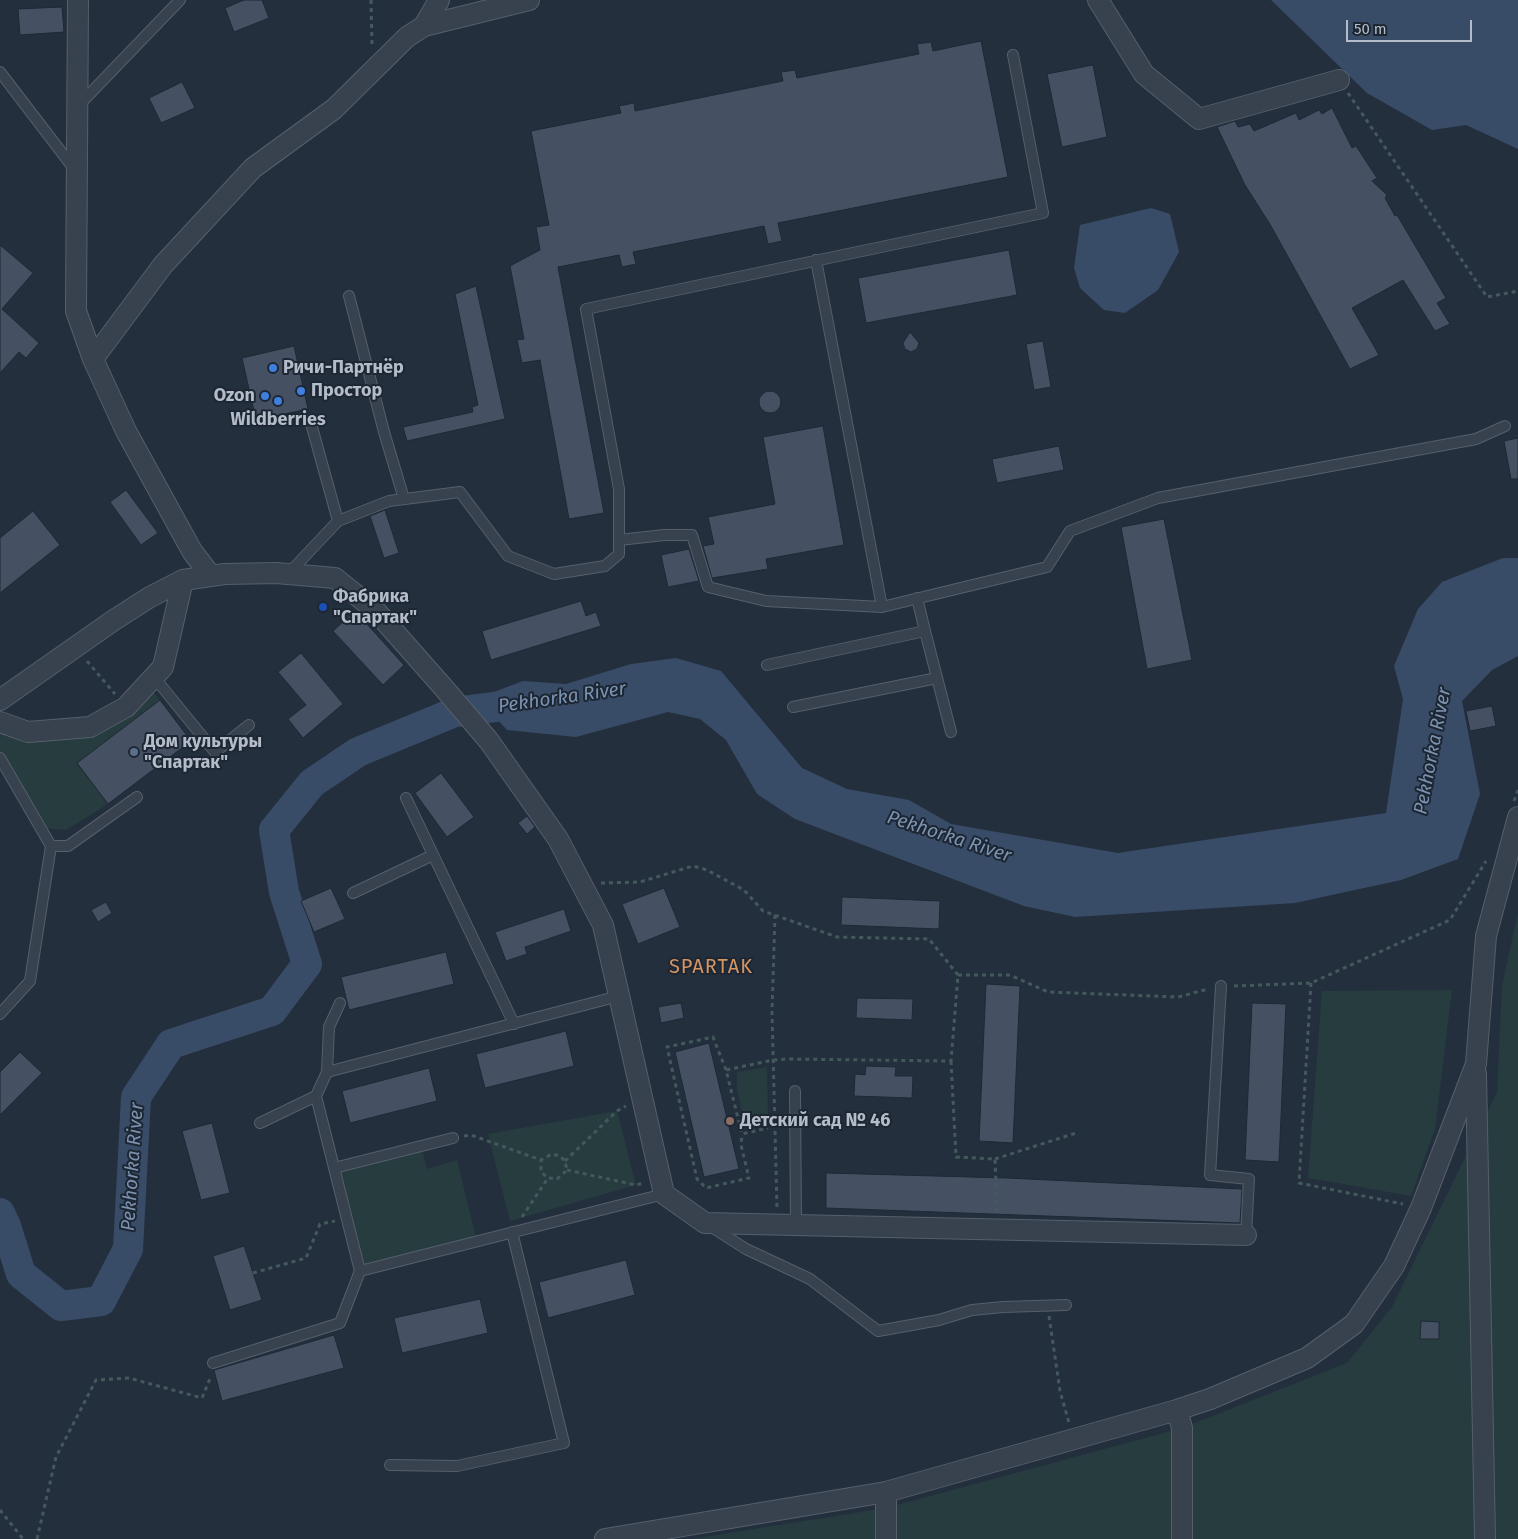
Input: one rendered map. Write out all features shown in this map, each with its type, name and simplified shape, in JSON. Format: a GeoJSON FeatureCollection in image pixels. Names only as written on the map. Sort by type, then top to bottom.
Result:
{"type":"FeatureCollection","features":[{"type":"Feature","properties":{"kind":"street"},"geometry":{"type":"LineString","coordinates":[[78,0],[76,311],[93,359],[131,439],[192,551],[211,576]]}},
{"type":"Feature","properties":{"kind":"street"},"geometry":{"type":"LineString","coordinates":[[424,26],[439,0]]}},
{"type":"Feature","properties":{"kind":"street"},"geometry":{"type":"LineString","coordinates":[[93,359],[163,265],[253,168],[334,110],[407,37],[424,26],[529,0]]}},
{"type":"Feature","properties":{"kind":"street"},"geometry":{"type":"LineString","coordinates":[[1098,0],[1144,74],[1200,119],[1339,80]]}},
{"type":"Feature","properties":{"kind":"street"},"geometry":{"type":"LineString","coordinates":[[0,700],[150,597],[183,580],[211,576],[287,574],[335,578],[375,610],[443,687],[489,741],[558,839],[603,925],[663,1186],[705,1223],[1246,1235]]}},
{"type":"Feature","properties":{"kind":"street"},"geometry":{"type":"LineString","coordinates":[[0,722],[28,732],[90,727],[126,707],[163,667],[183,580]]}},
{"type":"Feature","properties":{"kind":"street"},"geometry":{"type":"LineString","coordinates":[[1484,1539],[1476,1064],[1486,936],[1515,812]]}},
{"type":"Feature","properties":{"kind":"street"},"geometry":{"type":"LineString","coordinates":[[605,1539],[886,1492],[1177,1410],[1210,1399],[1307,1358],[1354,1324],[1394,1266],[1420,1208],[1476,1064]]}},
{"type":"Feature","properties":{"kind":"street"},"geometry":{"type":"LineString","coordinates":[[1177,1410],[1182,1428],[1182,1539]]}},
{"type":"Feature","properties":{"kind":"street"},"geometry":{"type":"LineString","coordinates":[[886,1492],[886,1539]]}},
{"type":"Feature","properties":{"kind":"lane"},"geometry":{"type":"LineString","coordinates":[[78,107],[180,0]]}},
{"type":"Feature","properties":{"kind":"lane"},"geometry":{"type":"LineString","coordinates":[[287,574],[338,521],[389,501],[460,492],[508,556],[554,574],[604,566],[620,554],[619,489],[586,309],[1043,213],[1013,55]]}},
{"type":"Feature","properties":{"kind":"lane"},"geometry":{"type":"LineString","coordinates":[[0,72],[77,174]]}},
{"type":"Feature","properties":{"kind":"lane"},"geometry":{"type":"LineString","coordinates":[[816,260],[882,607]]}},
{"type":"Feature","properties":{"kind":"lane"},"geometry":{"type":"LineString","coordinates":[[349,296],[384,432],[404,499]]}},
{"type":"Feature","properties":{"kind":"lane"},"geometry":{"type":"LineString","coordinates":[[310,420],[338,521]]}},
{"type":"Feature","properties":{"kind":"lane"},"geometry":{"type":"LineString","coordinates":[[619,540],[664,535],[692,535],[708,587],[766,601],[882,607],[1047,567],[1070,531],[1158,498],[1476,439],[1505,426]]}},
{"type":"Feature","properties":{"kind":"lane"},"geometry":{"type":"LineString","coordinates":[[918,598],[951,732]]}},
{"type":"Feature","properties":{"kind":"lane"},"geometry":{"type":"LineString","coordinates":[[768,665],[925,631]]}},
{"type":"Feature","properties":{"kind":"lane"},"geometry":{"type":"LineString","coordinates":[[154,678],[215,752],[249,725]]}},
{"type":"Feature","properties":{"kind":"lane"},"geometry":{"type":"LineString","coordinates":[[793,707],[937,678]]}},
{"type":"Feature","properties":{"kind":"lane"},"geometry":{"type":"LineString","coordinates":[[0,758],[51,846],[30,981],[0,1014]]}},
{"type":"Feature","properties":{"kind":"lane"},"geometry":{"type":"LineString","coordinates":[[51,846],[68,846],[137,797]]}},
{"type":"Feature","properties":{"kind":"lane"},"geometry":{"type":"LineString","coordinates":[[406,798],[514,1024]]}},
{"type":"Feature","properties":{"kind":"lane"},"geometry":{"type":"LineString","coordinates":[[353,893],[433,855]]}},
{"type":"Feature","properties":{"kind":"lane"},"geometry":{"type":"LineString","coordinates":[[1220,986],[1210,1175],[1249,1180],[1246,1235]]}},
{"type":"Feature","properties":{"kind":"lane"},"geometry":{"type":"LineString","coordinates":[[327,1072],[619,996]]}},
{"type":"Feature","properties":{"kind":"lane"},"geometry":{"type":"LineString","coordinates":[[213,1363],[340,1322],[360,1271],[316,1096],[327,1072],[329,1027],[340,1003]]}},
{"type":"Feature","properties":{"kind":"lane"},"geometry":{"type":"LineString","coordinates":[[787,1224],[795,1091]]}},
{"type":"Feature","properties":{"kind":"lane"},"geometry":{"type":"LineString","coordinates":[[260,1123],[316,1096]]}},
{"type":"Feature","properties":{"kind":"lane"},"geometry":{"type":"LineString","coordinates":[[334,1168],[453,1138]]}},
{"type":"Feature","properties":{"kind":"lane"},"geometry":{"type":"LineString","coordinates":[[360,1271],[512,1232],[663,1186]]}},
{"type":"Feature","properties":{"kind":"lane"},"geometry":{"type":"LineString","coordinates":[[705,1223],[746,1250],[810,1279],[878,1331],[939,1320],[972,1310],[1066,1305]]}},
{"type":"Feature","properties":{"kind":"lane"},"geometry":{"type":"LineString","coordinates":[[390,1465],[457,1466],[564,1443],[512,1232]]}},
{"type":"Feature","properties":{"kind":"path"},"geometry":{"type":"LineString","coordinates":[[372,0],[372,72]]}},
{"type":"Feature","properties":{"kind":"path"},"geometry":{"type":"LineString","coordinates":[[1339,80],[1487,297],[1518,292]]}},
{"type":"Feature","properties":{"kind":"path"},"geometry":{"type":"LineString","coordinates":[[76,647],[126,707]]}},
{"type":"Feature","properties":{"kind":"path"},"geometry":{"type":"LineString","coordinates":[[1515,812],[1518,790]]}},
{"type":"Feature","properties":{"kind":"path"},"geometry":{"type":"LineString","coordinates":[[958,975],[1010,975],[1048,992],[1178,997],[1220,986],[1311,983],[1450,920],[1488,857]]}},
{"type":"Feature","properties":{"kind":"path"},"geometry":{"type":"LineString","coordinates":[[575,873],[593,882],[612,884],[640,882],[693,866],[707,870],[744,890],[764,911],[837,937],[929,939],[958,975],[951,1061],[956,1157],[995,1158],[1076,1133]]}},
{"type":"Feature","properties":{"kind":"path"},"geometry":{"type":"LineString","coordinates":[[775,915],[773,1060],[787,1224]]}},
{"type":"Feature","properties":{"kind":"path"},"geometry":{"type":"LineString","coordinates":[[1311,983],[1299,1182],[1420,1208]]}},
{"type":"Feature","properties":{"kind":"path"},"geometry":{"type":"LineString","coordinates":[[713,1037],[726,1070],[742,1134],[741,1146],[749,1178],[706,1188],[697,1179],[667,1047],[713,1037]]}},
{"type":"Feature","properties":{"kind":"path"},"geometry":{"type":"LineString","coordinates":[[726,1070],[773,1060],[951,1061]]}},
{"type":"Feature","properties":{"kind":"path"},"geometry":{"type":"LineString","coordinates":[[564,1161],[617,1110]]}},
{"type":"Feature","properties":{"kind":"path"},"geometry":{"type":"LineString","coordinates":[[742,1134],[768,1128]]}},
{"type":"Feature","properties":{"kind":"path"},"geometry":{"type":"LineString","coordinates":[[453,1138],[471,1135],[541,1160],[552,1154],[560,1156],[567,1170]]}},
{"type":"Feature","properties":{"kind":"path"},"geometry":{"type":"LineString","coordinates":[[995,1158],[997,1229]]}},
{"type":"Feature","properties":{"kind":"path"},"geometry":{"type":"LineString","coordinates":[[541,1160],[541,1172],[548,1178],[557,1179],[567,1170]]}},
{"type":"Feature","properties":{"kind":"path"},"geometry":{"type":"LineString","coordinates":[[567,1170],[636,1185],[663,1186]]}},
{"type":"Feature","properties":{"kind":"path"},"geometry":{"type":"LineString","coordinates":[[512,1232],[548,1178]]}},
{"type":"Feature","properties":{"kind":"path"},"geometry":{"type":"LineString","coordinates":[[253,1273],[306,1258],[320,1224],[347,1218]]}},
{"type":"Feature","properties":{"kind":"path"},"geometry":{"type":"LineString","coordinates":[[1048,1306],[1060,1391],[1074,1439]]}},
{"type":"Feature","properties":{"kind":"path"},"geometry":{"type":"LineString","coordinates":[[37,1539],[56,1457],[96,1380],[130,1378],[202,1398],[210,1382],[213,1363]]}},
{"type":"Feature","properties":{"kind":"path"},"geometry":{"type":"LineString","coordinates":[[0,1510],[23,1539]]}},
{"type":"Feature","properties":{"kind":"green space"},"geometry":{"type":"Polygon","coordinates":[[[147,685],[160,700],[77,764],[108,804],[66,830],[41,828],[0,758],[0,733],[11,725],[90,727],[147,685]]]}},
{"type":"Feature","properties":{"kind":"green space"},"geometry":{"type":"Polygon","coordinates":[[[1518,912],[1518,1539],[691,1539],[886,1508],[1182,1428],[1347,1363],[1392,1307],[1497,1092],[1502,986],[1518,912]]]}},
{"type":"Feature","properties":{"kind":"green space"},"geometry":{"type":"Polygon","coordinates":[[[1452,990],[1435,1129],[1411,1196],[1308,1178],[1322,991],[1452,990]]]}},
{"type":"Feature","properties":{"kind":"green space"},"geometry":{"type":"Polygon","coordinates":[[[767,1067],[768,1119],[745,1124],[737,1090],[737,1072],[767,1067]]]}},
{"type":"Feature","properties":{"kind":"green space"},"geometry":{"type":"Polygon","coordinates":[[[617,1111],[636,1185],[510,1221],[488,1134],[617,1111]]]}},
{"type":"Feature","properties":{"kind":"green space"},"geometry":{"type":"Polygon","coordinates":[[[421,1146],[427,1169],[457,1160],[477,1241],[360,1271],[334,1168],[421,1146]]]}},
{"type":"Feature","properties":{"kind":"water"},"geometry":{"type":"Polygon","coordinates":[[[1271,0],[1518,0],[1518,149],[1466,125],[1432,130],[1367,93],[1271,0]]]}},
{"type":"Feature","properties":{"kind":"water"},"geometry":{"type":"Polygon","coordinates":[[[1151,208],[1170,214],[1179,252],[1158,290],[1125,313],[1104,310],[1080,288],[1074,268],[1080,225],[1151,208]]]}},
{"type":"Feature","properties":{"kind":"water"},"geometry":{"type":"Polygon","coordinates":[[[1503,558],[1518,558],[1518,656],[1492,670],[1462,701],[1480,794],[1458,859],[1401,880],[1295,903],[1075,917],[1024,906],[795,819],[757,794],[726,740],[700,719],[668,712],[576,737],[507,730],[478,698],[523,681],[566,684],[631,664],[676,658],[721,671],[802,768],[847,789],[909,800],[951,824],[1118,853],[1386,813],[1403,699],[1394,666],[1418,609],[1442,582],[1503,558]]]}},
{"type":"Feature","properties":{"kind":"building"},"geometry":{"type":"Polygon","coordinates":[[[244,0],[262,0],[269,18],[234,32],[225,8],[244,0]]]}},
{"type":"Feature","properties":{"kind":"building"},"geometry":{"type":"Polygon","coordinates":[[[62,7],[64,32],[20,35],[18,9],[62,7]]]}},
{"type":"Feature","properties":{"kind":"building"},"geometry":{"type":"Polygon","coordinates":[[[981,41],[1008,177],[778,223],[782,241],[768,244],[764,226],[633,252],[636,264],[622,267],[619,255],[558,267],[604,513],[569,519],[540,360],[522,363],[517,340],[524,339],[510,266],[540,250],[536,227],[549,225],[531,131],[621,113],[619,106],[634,103],[635,111],[783,81],[781,72],[795,70],[797,78],[919,54],[917,44],[931,42],[933,51],[981,41]]]}},
{"type":"Feature","properties":{"kind":"building"},"geometry":{"type":"Polygon","coordinates":[[[1093,65],[1107,137],[1062,147],[1047,74],[1093,65]]]}},
{"type":"Feature","properties":{"kind":"building"},"geometry":{"type":"Polygon","coordinates":[[[182,82],[195,108],[161,123],[149,98],[182,82]]]}},
{"type":"Feature","properties":{"kind":"building"},"geometry":{"type":"Polygon","coordinates":[[[1332,108],[1352,148],[1356,146],[1377,178],[1372,181],[1387,195],[1385,198],[1395,216],[1397,215],[1446,298],[1437,303],[1450,324],[1435,331],[1403,280],[1352,308],[1379,355],[1350,369],[1271,226],[1245,185],[1217,127],[1235,121],[1238,127],[1250,124],[1254,131],[1296,113],[1299,120],[1319,110],[1322,114],[1332,108]]]}},
{"type":"Feature","properties":{"kind":"building"},"geometry":{"type":"Polygon","coordinates":[[[0,245],[33,273],[2,309],[39,343],[26,358],[19,352],[0,373],[0,245]]]}},
{"type":"Feature","properties":{"kind":"building"},"geometry":{"type":"Polygon","coordinates":[[[1009,250],[1017,295],[866,323],[858,278],[1009,250]]]}},
{"type":"Feature","properties":{"kind":"building"},"geometry":{"type":"Polygon","coordinates":[[[476,286],[505,419],[407,441],[403,427],[473,412],[472,407],[478,405],[455,294],[476,286]]]}},
{"type":"Feature","properties":{"kind":"building"},"geometry":{"type":"Polygon","coordinates":[[[910,332],[919,343],[917,349],[911,352],[905,349],[903,343],[910,332]]]}},
{"type":"Feature","properties":{"kind":"building"},"geometry":{"type":"Polygon","coordinates":[[[1043,341],[1051,387],[1034,390],[1026,344],[1043,341]]]}},
{"type":"Feature","properties":{"kind":"building"},"geometry":{"type":"Polygon","coordinates":[[[294,346],[308,409],[256,420],[242,358],[294,346]]]}},
{"type":"Feature","properties":{"kind":"building"},"geometry":{"type":"Polygon","coordinates":[[[770,391],[780,398],[781,402],[774,412],[770,413],[760,406],[759,402],[766,392],[770,391]]]}},
{"type":"Feature","properties":{"kind":"building"},"geometry":{"type":"Polygon","coordinates":[[[823,426],[844,545],[766,559],[768,569],[712,578],[703,546],[714,544],[708,517],[775,504],[763,437],[823,426]]]}},
{"type":"Feature","properties":{"kind":"building"},"geometry":{"type":"Polygon","coordinates":[[[1518,438],[1518,479],[1511,479],[1504,441],[1518,438]]]}},
{"type":"Feature","properties":{"kind":"building"},"geometry":{"type":"Polygon","coordinates":[[[1059,446],[1064,470],[997,483],[992,459],[1059,446]]]}},
{"type":"Feature","properties":{"kind":"building"},"geometry":{"type":"Polygon","coordinates":[[[126,490],[158,533],[141,545],[110,502],[126,490]]]}},
{"type":"Feature","properties":{"kind":"building"},"geometry":{"type":"Polygon","coordinates":[[[385,510],[399,553],[384,558],[370,516],[385,510]]]}},
{"type":"Feature","properties":{"kind":"building"},"geometry":{"type":"Polygon","coordinates":[[[33,511],[60,545],[0,593],[0,538],[33,511]]]}},
{"type":"Feature","properties":{"kind":"building"},"geometry":{"type":"Polygon","coordinates":[[[1164,519],[1192,660],[1147,669],[1121,527],[1164,519]]]}},
{"type":"Feature","properties":{"kind":"building"},"geometry":{"type":"Polygon","coordinates":[[[689,549],[699,581],[668,587],[661,555],[689,549]]]}},
{"type":"Feature","properties":{"kind":"building"},"geometry":{"type":"Polygon","coordinates":[[[581,601],[586,616],[596,612],[601,626],[491,660],[482,631],[581,601]]]}},
{"type":"Feature","properties":{"kind":"building"},"geometry":{"type":"Polygon","coordinates":[[[355,611],[404,665],[383,685],[333,631],[355,611]]]}},
{"type":"Feature","properties":{"kind":"building"},"geometry":{"type":"Polygon","coordinates":[[[301,653],[343,704],[303,738],[288,719],[306,705],[278,672],[301,653]]]}},
{"type":"Feature","properties":{"kind":"building","name":"Дом культуры \"Спартак\""},"geometry":{"type":"Polygon","coordinates":[[[160,700],[191,741],[108,804],[77,763],[160,700]]]}},
{"type":"Feature","properties":{"kind":"building"},"geometry":{"type":"Polygon","coordinates":[[[1492,706],[1496,726],[1470,731],[1466,711],[1492,706]]]}},
{"type":"Feature","properties":{"kind":"building"},"geometry":{"type":"Polygon","coordinates":[[[441,773],[474,817],[447,837],[415,793],[441,773]]]}},
{"type":"Feature","properties":{"kind":"building"},"geometry":{"type":"Polygon","coordinates":[[[527,816],[535,827],[527,834],[518,823],[527,816]]]}},
{"type":"Feature","properties":{"kind":"building"},"geometry":{"type":"Polygon","coordinates":[[[331,888],[345,919],[314,932],[301,901],[331,888]]]}},
{"type":"Feature","properties":{"kind":"building"},"geometry":{"type":"Polygon","coordinates":[[[664,888],[680,927],[638,944],[622,904],[664,888]]]}},
{"type":"Feature","properties":{"kind":"building"},"geometry":{"type":"Polygon","coordinates":[[[842,897],[940,901],[939,929],[841,925],[842,897]]]}},
{"type":"Feature","properties":{"kind":"building"},"geometry":{"type":"Polygon","coordinates":[[[106,902],[112,913],[98,922],[91,910],[106,902]]]}},
{"type":"Feature","properties":{"kind":"building"},"geometry":{"type":"Polygon","coordinates":[[[564,909],[571,931],[525,947],[527,954],[506,961],[495,932],[564,909]]]}},
{"type":"Feature","properties":{"kind":"building"},"geometry":{"type":"Polygon","coordinates":[[[446,952],[454,984],[349,1010],[341,977],[446,952]]]}},
{"type":"Feature","properties":{"kind":"building"},"geometry":{"type":"Polygon","coordinates":[[[986,984],[1020,986],[1013,1143],[979,1141],[986,984]]]}},
{"type":"Feature","properties":{"kind":"building"},"geometry":{"type":"Polygon","coordinates":[[[857,998],[913,999],[912,1020],[856,1018],[857,998]]]}},
{"type":"Feature","properties":{"kind":"building"},"geometry":{"type":"Polygon","coordinates":[[[681,1003],[684,1018],[661,1023],[658,1007],[681,1003]]]}},
{"type":"Feature","properties":{"kind":"building"},"geometry":{"type":"Polygon","coordinates":[[[1252,1003],[1286,1004],[1279,1162],[1245,1160],[1252,1003]]]}},
{"type":"Feature","properties":{"kind":"building"},"geometry":{"type":"Polygon","coordinates":[[[566,1031],[574,1066],[485,1088],[476,1054],[566,1031]]]}},
{"type":"Feature","properties":{"kind":"building"},"geometry":{"type":"Polygon","coordinates":[[[709,1043],[739,1169],[704,1177],[675,1052],[709,1043]]]}},
{"type":"Feature","properties":{"kind":"building"},"geometry":{"type":"Polygon","coordinates":[[[20,1052],[42,1073],[0,1115],[0,1072],[20,1052]]]}},
{"type":"Feature","properties":{"kind":"building"},"geometry":{"type":"Polygon","coordinates":[[[866,1066],[896,1067],[895,1076],[913,1076],[912,1098],[854,1096],[855,1074],[865,1075],[866,1066]]]}},
{"type":"Feature","properties":{"kind":"building"},"geometry":{"type":"Polygon","coordinates":[[[429,1068],[437,1101],[350,1123],[342,1091],[429,1068]]]}},
{"type":"Feature","properties":{"kind":"building"},"geometry":{"type":"Polygon","coordinates":[[[212,1123],[230,1193],[201,1200],[182,1131],[212,1123]]]}},
{"type":"Feature","properties":{"kind":"building"},"geometry":{"type":"Polygon","coordinates":[[[826,1173],[1006,1178],[1242,1189],[1240,1223],[826,1208],[826,1173]]]}},
{"type":"Feature","properties":{"kind":"building"},"geometry":{"type":"Polygon","coordinates":[[[244,1246],[262,1300],[230,1310],[213,1256],[244,1246]]]}},
{"type":"Feature","properties":{"kind":"building"},"geometry":{"type":"Polygon","coordinates":[[[626,1260],[635,1295],[548,1318],[539,1282],[626,1260]]]}},
{"type":"Feature","properties":{"kind":"building"},"geometry":{"type":"Polygon","coordinates":[[[480,1299],[488,1333],[402,1353],[394,1318],[480,1299]]]}},
{"type":"Feature","properties":{"kind":"building"},"geometry":{"type":"Polygon","coordinates":[[[1421,1321],[1439,1322],[1439,1339],[1420,1339],[1421,1321]]]}},
{"type":"Feature","properties":{"kind":"building"},"geometry":{"type":"Polygon","coordinates":[[[334,1335],[344,1368],[222,1401],[214,1370],[334,1335]]]}},
{"type":"Feature","properties":{"kind":"waterway","name":"Pekhorka River"},"geometry":{"type":"LineString","coordinates":[[0,1213],[21,1274],[61,1306],[101,1301],[128,1249],[136,1097],[171,1044],[272,1011],[307,964],[284,892],[274,830],[312,783],[358,752],[455,712],[527,703]]}},
{"type":"Feature","properties":{"kind":"place","name":"Ричи-Партнёр"},"geometry":{"type":"Point","coordinates":[273,368]}},
{"type":"Feature","properties":{"kind":"place","name":"Простор"},"geometry":{"type":"Point","coordinates":[301,391]}},
{"type":"Feature","properties":{"kind":"place","name":"Ozon"},"geometry":{"type":"Point","coordinates":[265,396]}},
{"type":"Feature","properties":{"kind":"place","name":"Wildberries"},"geometry":{"type":"Point","coordinates":[278,401]}},
{"type":"Feature","properties":{"kind":"place","name":"Фабрика \"Спартак\""},"geometry":{"type":"Point","coordinates":[323,607]}},
{"type":"Feature","properties":{"kind":"place","name":"Дом культуры \"Спартак\""},"geometry":{"type":"Point","coordinates":[134,752]}},
{"type":"Feature","properties":{"kind":"place","name":"Детский сад № 46"},"geometry":{"type":"Point","coordinates":[730,1121]}},
{"type":"Feature","properties":{"kind":"district","name":"SPARTAK"},"geometry":{"type":"Point","coordinates":[711,967]}}]}
